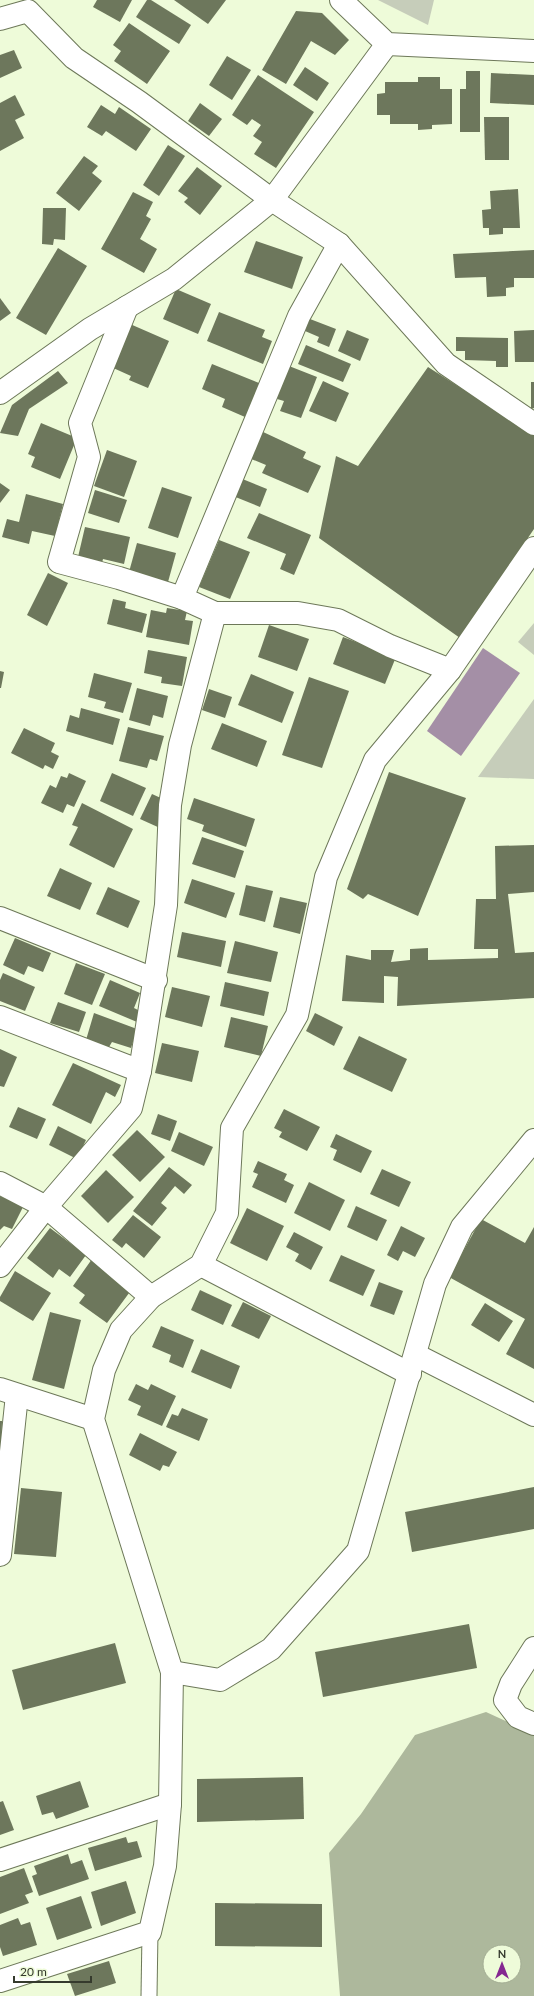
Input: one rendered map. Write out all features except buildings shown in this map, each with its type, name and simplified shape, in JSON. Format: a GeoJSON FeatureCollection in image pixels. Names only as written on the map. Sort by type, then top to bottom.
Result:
{"type":"FeatureCollection","features":[{"type":"Feature","properties":{"kind":"street"},"geometry":{"type":"LineString","coordinates":[[341,0],[387,44],[534,51]]}},
{"type":"Feature","properties":{"kind":"street"},"geometry":{"type":"LineString","coordinates":[[0,19],[28,11],[74,58],[272,200],[339,244],[446,364],[534,424]]}},
{"type":"Feature","properties":{"kind":"street"},"geometry":{"type":"LineString","coordinates":[[0,393],[90,329],[174,279],[272,200],[387,44]]}},
{"type":"Feature","properties":{"kind":"street"},"geometry":{"type":"LineString","coordinates":[[182,598],[298,316],[339,244]]}},
{"type":"Feature","properties":{"kind":"street"},"geometry":{"type":"LineString","coordinates":[[127,307],[80,423],[90,457],[59,562],[119,578],[182,598],[215,613],[298,613],[338,620],[390,646],[450,670]]}},
{"type":"Feature","properties":{"kind":"street"},"geometry":{"type":"LineString","coordinates":[[0,1981],[150,1932],[165,1866],[170,1804],[172,1672],[93,1419],[104,1370],[121,1330],[151,1297],[201,1265],[228,1213],[232,1128],[298,1015],[329,870],[375,760],[450,670],[534,548]]}},
{"type":"Feature","properties":{"kind":"street"},"geometry":{"type":"LineString","coordinates":[[0,1266],[46,1207],[131,1108],[140,1071],[156,980],[166,905],[170,805],[180,745],[215,613]]}},
{"type":"Feature","properties":{"kind":"street"},"geometry":{"type":"LineString","coordinates":[[0,918],[156,980]]}},
{"type":"Feature","properties":{"kind":"street"},"geometry":{"type":"LineString","coordinates":[[0,1018],[140,1071]]}},
{"type":"Feature","properties":{"kind":"street"},"geometry":{"type":"LineString","coordinates":[[172,1672],[220,1680],[271,1649],[358,1551],[413,1365],[435,1284],[462,1227],[534,1140]]}},
{"type":"Feature","properties":{"kind":"street"},"geometry":{"type":"LineString","coordinates":[[0,1183],[46,1207],[151,1297]]}},
{"type":"Feature","properties":{"kind":"street"},"geometry":{"type":"LineString","coordinates":[[201,1265],[413,1365],[534,1415]]}},
{"type":"Feature","properties":{"kind":"street"},"geometry":{"type":"LineString","coordinates":[[0,1555],[8,1392],[93,1419]]}},
{"type":"Feature","properties":{"kind":"street"},"geometry":{"type":"LineString","coordinates":[[534,1648],[511,1684],[506,1700],[518,1718],[534,1724]]}},
{"type":"Feature","properties":{"kind":"street"},"geometry":{"type":"LineString","coordinates":[[0,1860],[170,1804]]}},
{"type":"Feature","properties":{"kind":"lane"},"geometry":{"type":"LineString","coordinates":[[149,1996],[150,1932]]}},
{"type":"Feature","properties":{"kind":"green space"},"geometry":{"type":"Polygon","coordinates":[[[378,0],[434,0],[428,25],[378,0]]]}},
{"type":"Feature","properties":{"kind":"green space"},"geometry":{"type":"Polygon","coordinates":[[[534,623],[534,655],[518,642],[534,623]]]}},
{"type":"Feature","properties":{"kind":"green space"},"geometry":{"type":"Polygon","coordinates":[[[534,699],[534,779],[478,777],[534,699]]]}},
{"type":"Feature","properties":{"kind":"green space"},"geometry":{"type":"Polygon","coordinates":[[[486,1712],[534,1734],[534,1996],[340,1996],[329,1853],[361,1814],[415,1735],[486,1712]]]}},
{"type":"Feature","properties":{"kind":"shaded area"},"geometry":{"type":"Polygon","coordinates":[[[483,648],[520,673],[461,756],[427,731],[483,648]]]}}]}
